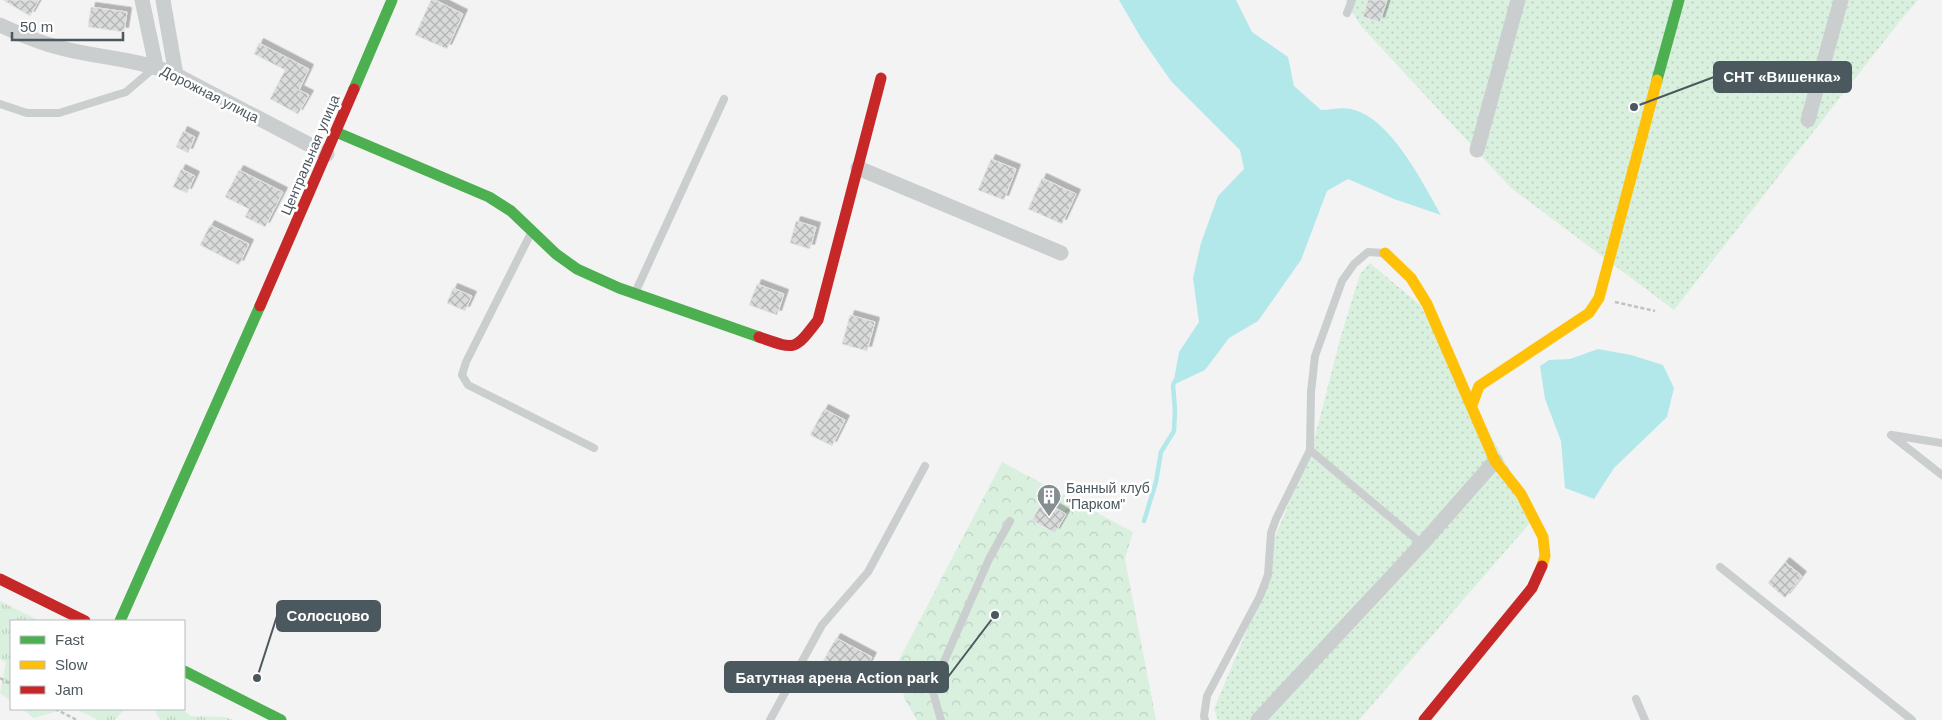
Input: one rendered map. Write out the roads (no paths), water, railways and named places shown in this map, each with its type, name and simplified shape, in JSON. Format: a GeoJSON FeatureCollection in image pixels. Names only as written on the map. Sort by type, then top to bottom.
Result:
{"type":"FeatureCollection","features":[{"type":"Feature","properties":{"kind":"street"},"geometry":{"type":"LineString","coordinates":[[142,0],[156,66]]}},
{"type":"Feature","properties":{"kind":"street"},"geometry":{"type":"LineString","coordinates":[[163,0],[176,75]]}},
{"type":"Feature","properties":{"kind":"street","name":"Центральная улица"},"geometry":{"type":"LineString","coordinates":[[120,620],[327,154],[392,0]]}},
{"type":"Feature","properties":{"kind":"street"},"geometry":{"type":"LineString","coordinates":[[1477,150],[1518,0]]}},
{"type":"Feature","properties":{"kind":"street"},"geometry":{"type":"LineString","coordinates":[[1472,405],[1479,386],[1589,313],[1599,298],[1679,0]]}},
{"type":"Feature","properties":{"kind":"street"},"geometry":{"type":"LineString","coordinates":[[1808,120],[1841,0]]}},
{"type":"Feature","properties":{"kind":"street","name":"Дорожная улица"},"geometry":{"type":"LineString","coordinates":[[0,25],[21,35],[60,48],[156,66],[327,154]]}},
{"type":"Feature","properties":{"kind":"street"},"geometry":{"type":"LineString","coordinates":[[336,132],[489,197],[511,211],[556,254],[577,269],[634,294],[786,347],[800,343],[818,320],[881,78]]}},
{"type":"Feature","properties":{"kind":"street"},"geometry":{"type":"LineString","coordinates":[[858,168],[1061,253]]}},
{"type":"Feature","properties":{"kind":"street"},"geometry":{"type":"LineString","coordinates":[[1385,253],[1411,278],[1427,304],[1494,460],[1521,494],[1543,537],[1544,556],[1539,575],[1532,588],[1424,720]]}},
{"type":"Feature","properties":{"kind":"street"},"geometry":{"type":"LineString","coordinates":[[1258,720],[1422,544],[1494,460]]}},
{"type":"Feature","properties":{"kind":"street"},"geometry":{"type":"LineString","coordinates":[[0,579],[82,620]]}},
{"type":"Feature","properties":{"kind":"street"},"geometry":{"type":"LineString","coordinates":[[185,672],[281,720]]}},
{"type":"Feature","properties":{"kind":"lane"},"geometry":{"type":"LineString","coordinates":[[1348,13],[1352,0]]}},
{"type":"Feature","properties":{"kind":"lane"},"geometry":{"type":"LineString","coordinates":[[0,104],[27,113],[59,113],[126,92],[156,66]]}},
{"type":"Feature","properties":{"kind":"lane"},"geometry":{"type":"LineString","coordinates":[[634,294],[724,100]]}},
{"type":"Feature","properties":{"kind":"lane"},"geometry":{"type":"LineString","coordinates":[[532,230],[466,362],[462,376],[468,385],[594,448]]}},
{"type":"Feature","properties":{"kind":"lane"},"geometry":{"type":"LineString","coordinates":[[1205,720],[1207,696],[1260,596],[1268,575],[1272,534],[1276,519],[1310,450],[1311,392],[1315,356],[1342,281],[1354,264],[1368,252],[1385,253]]}},
{"type":"Feature","properties":{"kind":"lane"},"geometry":{"type":"LineString","coordinates":[[1942,443],[1891,435],[1942,476]]}},
{"type":"Feature","properties":{"kind":"lane"},"geometry":{"type":"LineString","coordinates":[[1310,450],[1422,544]]}},
{"type":"Feature","properties":{"kind":"lane"},"geometry":{"type":"LineString","coordinates":[[770,720],[822,625],[868,572],[925,466]]}},
{"type":"Feature","properties":{"kind":"lane"},"geometry":{"type":"LineString","coordinates":[[942,720],[932,689],[989,559],[1010,521]]}},
{"type":"Feature","properties":{"kind":"lane"},"geometry":{"type":"LineString","coordinates":[[1720,567],[1912,720]]}},
{"type":"Feature","properties":{"kind":"lane"},"geometry":{"type":"LineString","coordinates":[[1636,699],[1645,720]]}},
{"type":"Feature","properties":{"kind":"water"},"geometry":{"type":"Polygon","coordinates":[[[1119,0],[1236,0],[1252,32],[1288,57],[1294,86],[1321,110],[1347,108],[1365,115],[1379,124],[1404,153],[1441,215],[1394,199],[1348,179],[1327,191],[1301,260],[1258,321],[1229,338],[1205,370],[1173,385],[1179,352],[1199,322],[1193,278],[1201,243],[1218,196],[1244,169],[1240,150],[1171,81],[1141,38],[1119,0]]]}},
{"type":"Feature","properties":{"kind":"water"},"geometry":{"type":"Polygon","coordinates":[[[1598,349],[1631,355],[1663,365],[1674,388],[1667,417],[1614,468],[1594,499],[1565,488],[1561,441],[1545,399],[1540,366],[1549,360],[1570,359],[1598,349]]]}},
{"type":"Feature","properties":{"kind":"waterway"},"geometry":{"type":"LineString","coordinates":[[1144,521],[1156,482],[1161,452],[1174,431],[1173,385],[1175,381]]}},
{"type":"Feature","properties":{"kind":"place","name":"СНТ «Вишенка»"},"geometry":{"type":"Point","coordinates":[1634,107]}},
{"type":"Feature","properties":{"kind":"place","name":"Банный клуб \"Парком\""},"geometry":{"type":"Point","coordinates":[1049,517]}},
{"type":"Feature","properties":{"kind":"place","name":"Батутная арена Action park"},"geometry":{"type":"Point","coordinates":[995,615]}},
{"type":"Feature","properties":{"kind":"place","name":"Солосцово"},"geometry":{"type":"Point","coordinates":[257,678]}}]}
